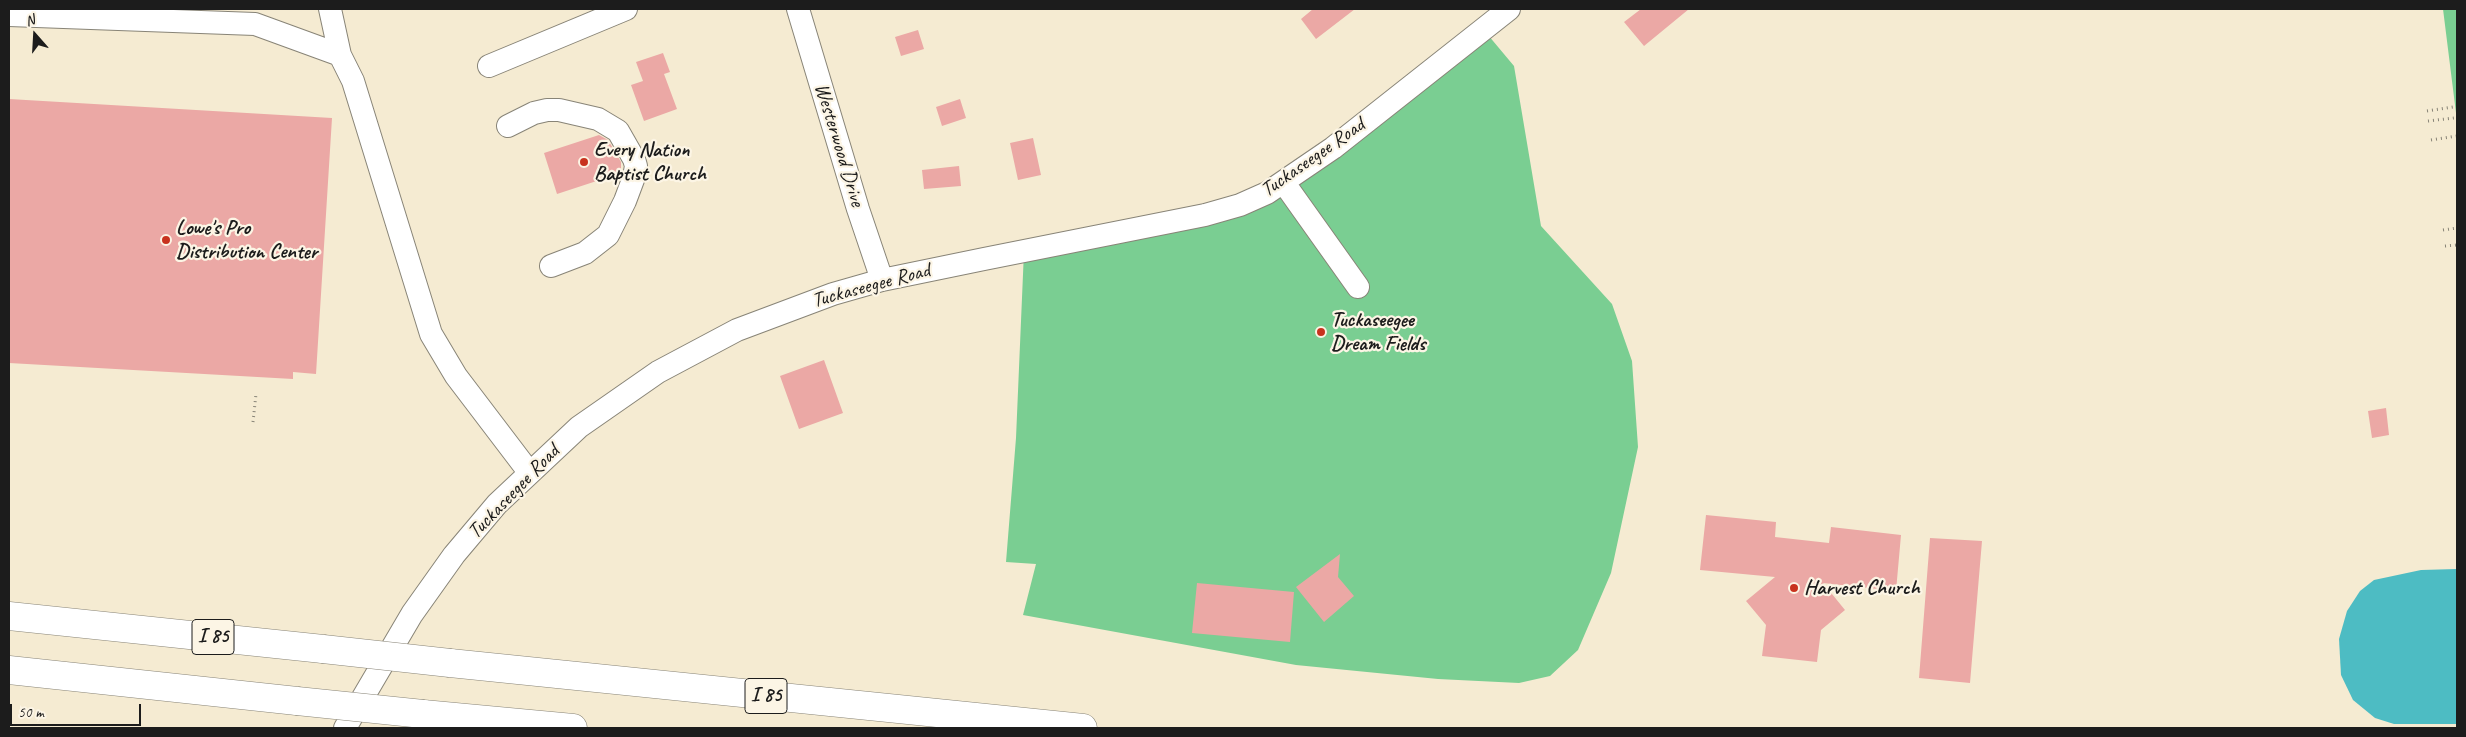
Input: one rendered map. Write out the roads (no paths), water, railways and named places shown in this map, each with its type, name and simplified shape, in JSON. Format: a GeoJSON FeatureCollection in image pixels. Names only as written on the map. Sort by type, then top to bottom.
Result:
{"type":"FeatureCollection","features":[{"type":"Feature","properties":{"kind":"highway","name":"I 85"},"geometry":{"type":"LineString","coordinates":[[9,616],[1083,728]]}},
{"type":"Feature","properties":{"kind":"highway"},"geometry":{"type":"LineString","coordinates":[[9,670],[573,728]]}},
{"type":"Feature","properties":{"kind":"street"},"geometry":{"type":"LineString","coordinates":[[330,9],[340,55],[353,81],[432,334],[456,376],[529,472]]}},
{"type":"Feature","properties":{"kind":"street"},"geometry":{"type":"LineString","coordinates":[[489,66],[626,9]]}},
{"type":"Feature","properties":{"kind":"street","name":"Westerwood Drive"},"geometry":{"type":"LineString","coordinates":[[798,9],[858,210],[882,280]]}},
{"type":"Feature","properties":{"kind":"street","name":"Tuckaseegee Road"},"geometry":{"type":"LineString","coordinates":[[345,728],[412,614],[454,555],[497,504],[529,472],[597,413],[658,372],[698,349],[778,313],[833,294],[882,280],[1205,216],[1240,205],[1284,183],[1332,148],[1509,9]]}},
{"type":"Feature","properties":{"kind":"street"},"geometry":{"type":"LineString","coordinates":[[9,15],[254,24],[340,55]]}},
{"type":"Feature","properties":{"kind":"street"},"geometry":{"type":"LineString","coordinates":[[508,126],[534,113],[547,110],[559,110],[598,119],[618,131],[634,159],[636,166],[634,177],[626,201],[608,234],[585,253],[551,266]]}},
{"type":"Feature","properties":{"kind":"street"},"geometry":{"type":"LineString","coordinates":[[1284,183],[1358,287]]}},
{"type":"Feature","properties":{"kind":"water"},"geometry":{"type":"Polygon","coordinates":[[[2457,569],[2457,724],[2394,724],[2375,718],[2353,700],[2341,675],[2339,639],[2347,611],[2360,591],[2374,580],[2421,570],[2457,569]]]}},
{"type":"Feature","properties":{"kind":"place","name":"Every Nation Baptist Church"},"geometry":{"type":"Point","coordinates":[584,162]}},
{"type":"Feature","properties":{"kind":"place","name":"Lowe's Pro Distribution Center"},"geometry":{"type":"Point","coordinates":[166,240]}},
{"type":"Feature","properties":{"kind":"place","name":"Tuckaseegee Dream Fields"},"geometry":{"type":"Point","coordinates":[1321,332]}},
{"type":"Feature","properties":{"kind":"place","name":"Harvest Church"},"geometry":{"type":"Point","coordinates":[1794,588]}}]}
